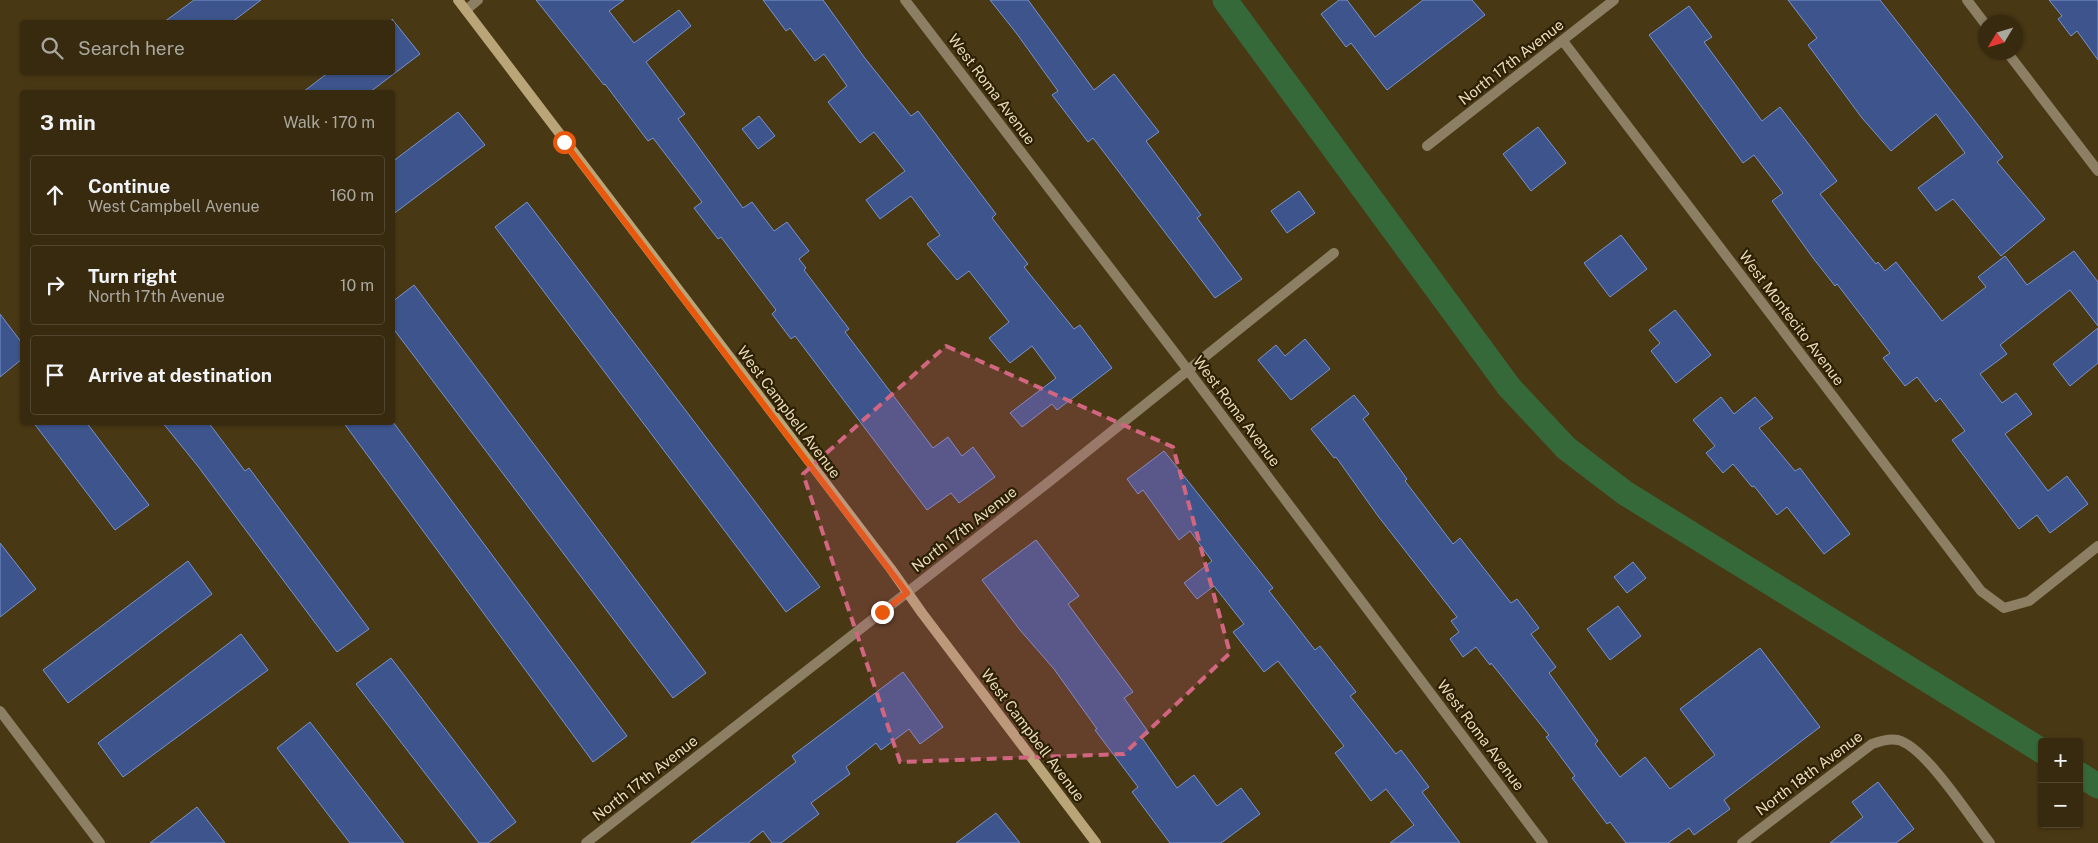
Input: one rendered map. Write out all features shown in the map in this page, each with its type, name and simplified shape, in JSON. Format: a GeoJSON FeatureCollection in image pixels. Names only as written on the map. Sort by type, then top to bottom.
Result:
{"type":"FeatureCollection","features":[{"type":"Feature","properties":{"kind":"street","name":"West Campbell Avenue"},"geometry":{"type":"LineString","coordinates":[[458,0],[1096,843]]}},
{"type":"Feature","properties":{"kind":"street"},"geometry":{"type":"LineString","coordinates":[[466,10],[478,0]]}},
{"type":"Feature","properties":{"kind":"street","name":"West Roma Avenue"},"geometry":{"type":"LineString","coordinates":[[905,0],[1544,843]]}},
{"type":"Feature","properties":{"kind":"street","name":"North 17th Avenue"},"geometry":{"type":"LineString","coordinates":[[1427,146],[1614,0]]}},
{"type":"Feature","properties":{"kind":"street"},"geometry":{"type":"LineString","coordinates":[[1967,0],[1978,15]]}},
{"type":"Feature","properties":{"kind":"street","name":"West Montecito Avenue"},"geometry":{"type":"LineString","coordinates":[[1562,40],[1981,591],[2004,608],[2029,602],[2098,546]]}},
{"type":"Feature","properties":{"kind":"street"},"geometry":{"type":"LineString","coordinates":[[2013,60],[2098,171]]}},
{"type":"Feature","properties":{"kind":"street","name":"North 17th Avenue"},"geometry":{"type":"LineString","coordinates":[[586,843],[907,593],[1334,253]]}},
{"type":"Feature","properties":{"kind":"street"},"geometry":{"type":"LineString","coordinates":[[0,710],[100,843]]}},
{"type":"Feature","properties":{"kind":"street","name":"North 18th Avenue"},"geometry":{"type":"LineString","coordinates":[[1742,843],[1872,744],[1883,740],[1899,740],[1914,749],[1928,761],[1990,843]]}},
{"type":"Feature","properties":{"kind":"highlighted area"},"geometry":{"type":"Polygon","coordinates":[[[946,346],[1173,447],[1230,653],[1124,754],[900,762],[803,474],[946,346]]]}},
{"type":"Feature","properties":{"kind":"building"},"geometry":{"type":"Polygon","coordinates":[[[194,0],[261,0],[235,20],[167,20],[194,0]]]}},
{"type":"Feature","properties":{"kind":"building"},"geometry":{"type":"Polygon","coordinates":[[[536,0],[624,0],[609,11],[634,43],[679,10],[691,26],[646,62],[685,114],[678,119],[743,208],[752,202],[774,231],[787,222],[809,251],[799,259],[806,268],[804,270],[849,329],[845,332],[933,448],[948,437],[962,456],[973,447],[995,477],[959,503],[951,493],[927,510],[795,336],[791,339],[772,314],[776,310],[721,237],[718,239],[694,208],[702,202],[653,138],[648,141],[605,84],[536,0]]]}},
{"type":"Feature","properties":{"kind":"building"},"geometry":{"type":"Polygon","coordinates":[[[763,0],[823,0],[864,57],[911,116],[918,111],[996,214],[992,218],[1028,264],[1024,267],[1074,329],[1080,325],[1112,368],[1057,410],[1052,404],[1022,427],[1010,413],[1056,378],[1032,346],[1010,363],[989,338],[1009,322],[969,271],[957,280],[927,244],[940,235],[911,196],[880,219],[866,200],[905,171],[874,132],[860,143],[828,102],[847,86],[824,54],[815,61],[790,28],[786,31],[763,0]]]}},
{"type":"Feature","properties":{"kind":"building"},"geometry":{"type":"Polygon","coordinates":[[[990,0],[1028,0],[1094,90],[1114,74],[1159,132],[1146,141],[1201,215],[1197,218],[1242,279],[1215,298],[1093,138],[1088,142],[1052,95],[1058,91],[990,0]]]}},
{"type":"Feature","properties":{"kind":"building"},"geometry":{"type":"Polygon","coordinates":[[[1339,0],[1347,0],[1375,37],[1423,0],[1472,0],[1485,15],[1387,90],[1351,43],[1346,47],[1321,14],[1339,0]]]}},
{"type":"Feature","properties":{"kind":"building"},"geometry":{"type":"Polygon","coordinates":[[[1788,0],[1880,0],[2003,157],[1997,162],[2045,219],[2001,256],[1953,199],[1936,211],[1918,188],[1965,153],[1936,114],[1891,151],[1862,118],[1808,45],[1817,38],[1788,0]]]}},
{"type":"Feature","properties":{"kind":"building"},"geometry":{"type":"Polygon","coordinates":[[[2049,0],[2098,0],[2098,60],[2077,31],[2071,36],[2058,19],[2062,16],[2049,0]]]}},
{"type":"Feature","properties":{"kind":"building"},"geometry":{"type":"Polygon","coordinates":[[[1689,6],[1712,37],[1704,42],[1762,121],[1780,107],[1837,181],[1820,194],[1839,218],[1876,264],[1878,262],[1885,271],[1896,262],[1942,321],[1986,287],[1978,277],[2005,256],[2027,285],[2074,251],[2098,282],[2098,326],[2070,290],[2000,345],[2007,354],[1980,374],[2002,403],[2016,393],[2032,414],[2005,434],[2048,491],[2067,476],[2088,504],[2050,533],[2037,515],[2019,529],[1952,440],[1965,431],[1940,398],[1936,402],[1917,377],[1905,386],[1883,358],[1890,353],[1837,284],[1835,286],[1813,258],[1772,201],[1783,193],[1754,155],[1743,163],[1649,35],[1689,6]]]}},
{"type":"Feature","properties":{"kind":"building"},"geometry":{"type":"Polygon","coordinates":[[[395,23],[420,54],[395,73],[395,23]]]}},
{"type":"Feature","properties":{"kind":"building"},"geometry":{"type":"Polygon","coordinates":[[[325,75],[392,75],[373,90],[306,90],[325,75]]]}},
{"type":"Feature","properties":{"kind":"building"},"geometry":{"type":"Polygon","coordinates":[[[458,112],[485,145],[395,213],[395,160],[458,112]]]}},
{"type":"Feature","properties":{"kind":"building"},"geometry":{"type":"Polygon","coordinates":[[[759,116],[775,136],[758,149],[742,129],[759,116]]]}},
{"type":"Feature","properties":{"kind":"building"},"geometry":{"type":"Polygon","coordinates":[[[1538,127],[1566,163],[1531,191],[1503,154],[1538,127]]]}},
{"type":"Feature","properties":{"kind":"building"},"geometry":{"type":"Polygon","coordinates":[[[1299,191],[1315,213],[1287,233],[1271,211],[1299,191]]]}},
{"type":"Feature","properties":{"kind":"building"},"geometry":{"type":"Polygon","coordinates":[[[527,202],[820,587],[786,612],[495,227],[527,202]]]}},
{"type":"Feature","properties":{"kind":"building"},"geometry":{"type":"Polygon","coordinates":[[[1621,235],[1647,269],[1610,297],[1584,263],[1621,235]]]}},
{"type":"Feature","properties":{"kind":"building"},"geometry":{"type":"Polygon","coordinates":[[[414,285],[706,673],[673,698],[395,331],[395,300],[414,285]]]}},
{"type":"Feature","properties":{"kind":"building"},"geometry":{"type":"Polygon","coordinates":[[[1675,310],[1711,355],[1676,383],[1651,351],[1660,343],[1649,330],[1675,310]]]}},
{"type":"Feature","properties":{"kind":"building"},"geometry":{"type":"Polygon","coordinates":[[[0,314],[20,340],[20,361],[0,377],[0,314]]]}},
{"type":"Feature","properties":{"kind":"building"},"geometry":{"type":"Polygon","coordinates":[[[2098,328],[2098,363],[2070,386],[2053,364],[2098,328]]]}},
{"type":"Feature","properties":{"kind":"building"},"geometry":{"type":"Polygon","coordinates":[[[1305,339],[1330,369],[1291,400],[1258,360],[1276,345],[1285,356],[1305,339]]]}},
{"type":"Feature","properties":{"kind":"building"},"geometry":{"type":"Polygon","coordinates":[[[1354,395],[1369,414],[1363,419],[1407,479],[1405,481],[1453,544],[1460,538],[1511,603],[1517,599],[1539,628],[1531,634],[1556,667],[1549,673],[1598,741],[1595,744],[1620,777],[1645,757],[1670,789],[1715,755],[1680,709],[1760,648],[1820,727],[1724,800],[1730,809],[1694,835],[1689,828],[1668,843],[1626,843],[1610,822],[1607,824],[1572,778],[1575,776],[1546,737],[1549,735],[1491,663],[1490,665],[1476,647],[1463,657],[1450,639],[1459,632],[1451,621],[1457,617],[1378,516],[1336,457],[1334,458],[1311,429],[1354,395]]]}},
{"type":"Feature","properties":{"kind":"building"},"geometry":{"type":"Polygon","coordinates":[[[1721,397],[1734,414],[1755,397],[1773,418],[1759,428],[1795,471],[1800,468],[1850,534],[1824,554],[1787,507],[1777,515],[1754,486],[1752,487],[1733,464],[1723,473],[1706,453],[1715,446],[1693,420],[1721,397]]]}},
{"type":"Feature","properties":{"kind":"building"},"geometry":{"type":"Polygon","coordinates":[[[35,425],[88,425],[149,505],[115,530],[35,425]]]}},
{"type":"Feature","properties":{"kind":"building"},"geometry":{"type":"Polygon","coordinates":[[[164,425],[210,425],[245,471],[249,468],[369,629],[337,652],[197,465],[164,425]]]}},
{"type":"Feature","properties":{"kind":"building"},"geometry":{"type":"Polygon","coordinates":[[[345,425],[395,425],[627,736],[593,762],[345,425]]]}},
{"type":"Feature","properties":{"kind":"building"},"geometry":{"type":"Polygon","coordinates":[[[1164,451],[1273,588],[1269,591],[1315,650],[1320,646],[1356,692],[1350,696],[1396,754],[1401,750],[1429,787],[1422,792],[1460,843],[1390,843],[1414,825],[1386,789],[1371,801],[1335,753],[1344,746],[1278,661],[1264,672],[1233,632],[1244,624],[1214,586],[1197,599],[1184,583],[1212,561],[1190,531],[1179,540],[1143,490],[1138,494],[1127,479],[1164,451]]]}},
{"type":"Feature","properties":{"kind":"building"},"geometry":{"type":"Polygon","coordinates":[[[1036,540],[1079,596],[1068,604],[1133,692],[1124,698],[1149,733],[1142,738],[1177,788],[1194,775],[1217,806],[1241,788],[1260,814],[1221,843],[1170,843],[1132,792],[1138,787],[1095,730],[1097,729],[1054,669],[1020,630],[982,580],[1036,540]]]}},
{"type":"Feature","properties":{"kind":"building"},"geometry":{"type":"Polygon","coordinates":[[[0,543],[36,589],[0,617],[0,543]]]}},
{"type":"Feature","properties":{"kind":"building"},"geometry":{"type":"Polygon","coordinates":[[[188,561],[212,594],[68,703],[43,670],[188,561]]]}},
{"type":"Feature","properties":{"kind":"building"},"geometry":{"type":"Polygon","coordinates":[[[1633,562],[1646,578],[1627,593],[1614,577],[1633,562]]]}},
{"type":"Feature","properties":{"kind":"building"},"geometry":{"type":"Polygon","coordinates":[[[1618,606],[1641,636],[1610,660],[1587,629],[1618,606]]]}},
{"type":"Feature","properties":{"kind":"building"},"geometry":{"type":"Polygon","coordinates":[[[241,634],[268,670],[123,777],[98,743],[241,634]]]}},
{"type":"Feature","properties":{"kind":"building"},"geometry":{"type":"Polygon","coordinates":[[[391,658],[516,822],[488,843],[479,843],[356,684],[391,658]]]}},
{"type":"Feature","properties":{"kind":"building"},"geometry":{"type":"Polygon","coordinates":[[[903,672],[943,727],[920,744],[909,729],[881,750],[876,743],[846,767],[850,774],[811,803],[819,814],[781,843],[772,843],[763,831],[748,843],[691,843],[796,762],[792,756],[903,672]]]}},
{"type":"Feature","properties":{"kind":"building"},"geometry":{"type":"Polygon","coordinates":[[[310,722],[404,843],[350,843],[277,748],[310,722]]]}},
{"type":"Feature","properties":{"kind":"building"},"geometry":{"type":"Polygon","coordinates":[[[1878,782],[1914,829],[1896,843],[1830,843],[1863,817],[1852,802],[1878,782]]]}},
{"type":"Feature","properties":{"kind":"building"},"geometry":{"type":"Polygon","coordinates":[[[197,807],[225,843],[150,843],[197,807]]]}},
{"type":"Feature","properties":{"kind":"building"},"geometry":{"type":"Polygon","coordinates":[[[996,813],[1020,843],[956,843],[996,813]]]}},
{"type":"Feature","properties":{"kind":"waterway"},"geometry":{"type":"LineString","coordinates":[[1225,0],[1509,387],[1566,448],[1625,493],[2038,749]]}},
{"type":"Feature","properties":{"kind":"waterway"},"geometry":{"type":"LineString","coordinates":[[2083,777],[2098,786]]}},
{"type":"Feature","properties":{"kind":"route"},"geometry":{"type":"LineString","coordinates":[[564,142],[891,569],[907,593],[882,612]]}}]}
